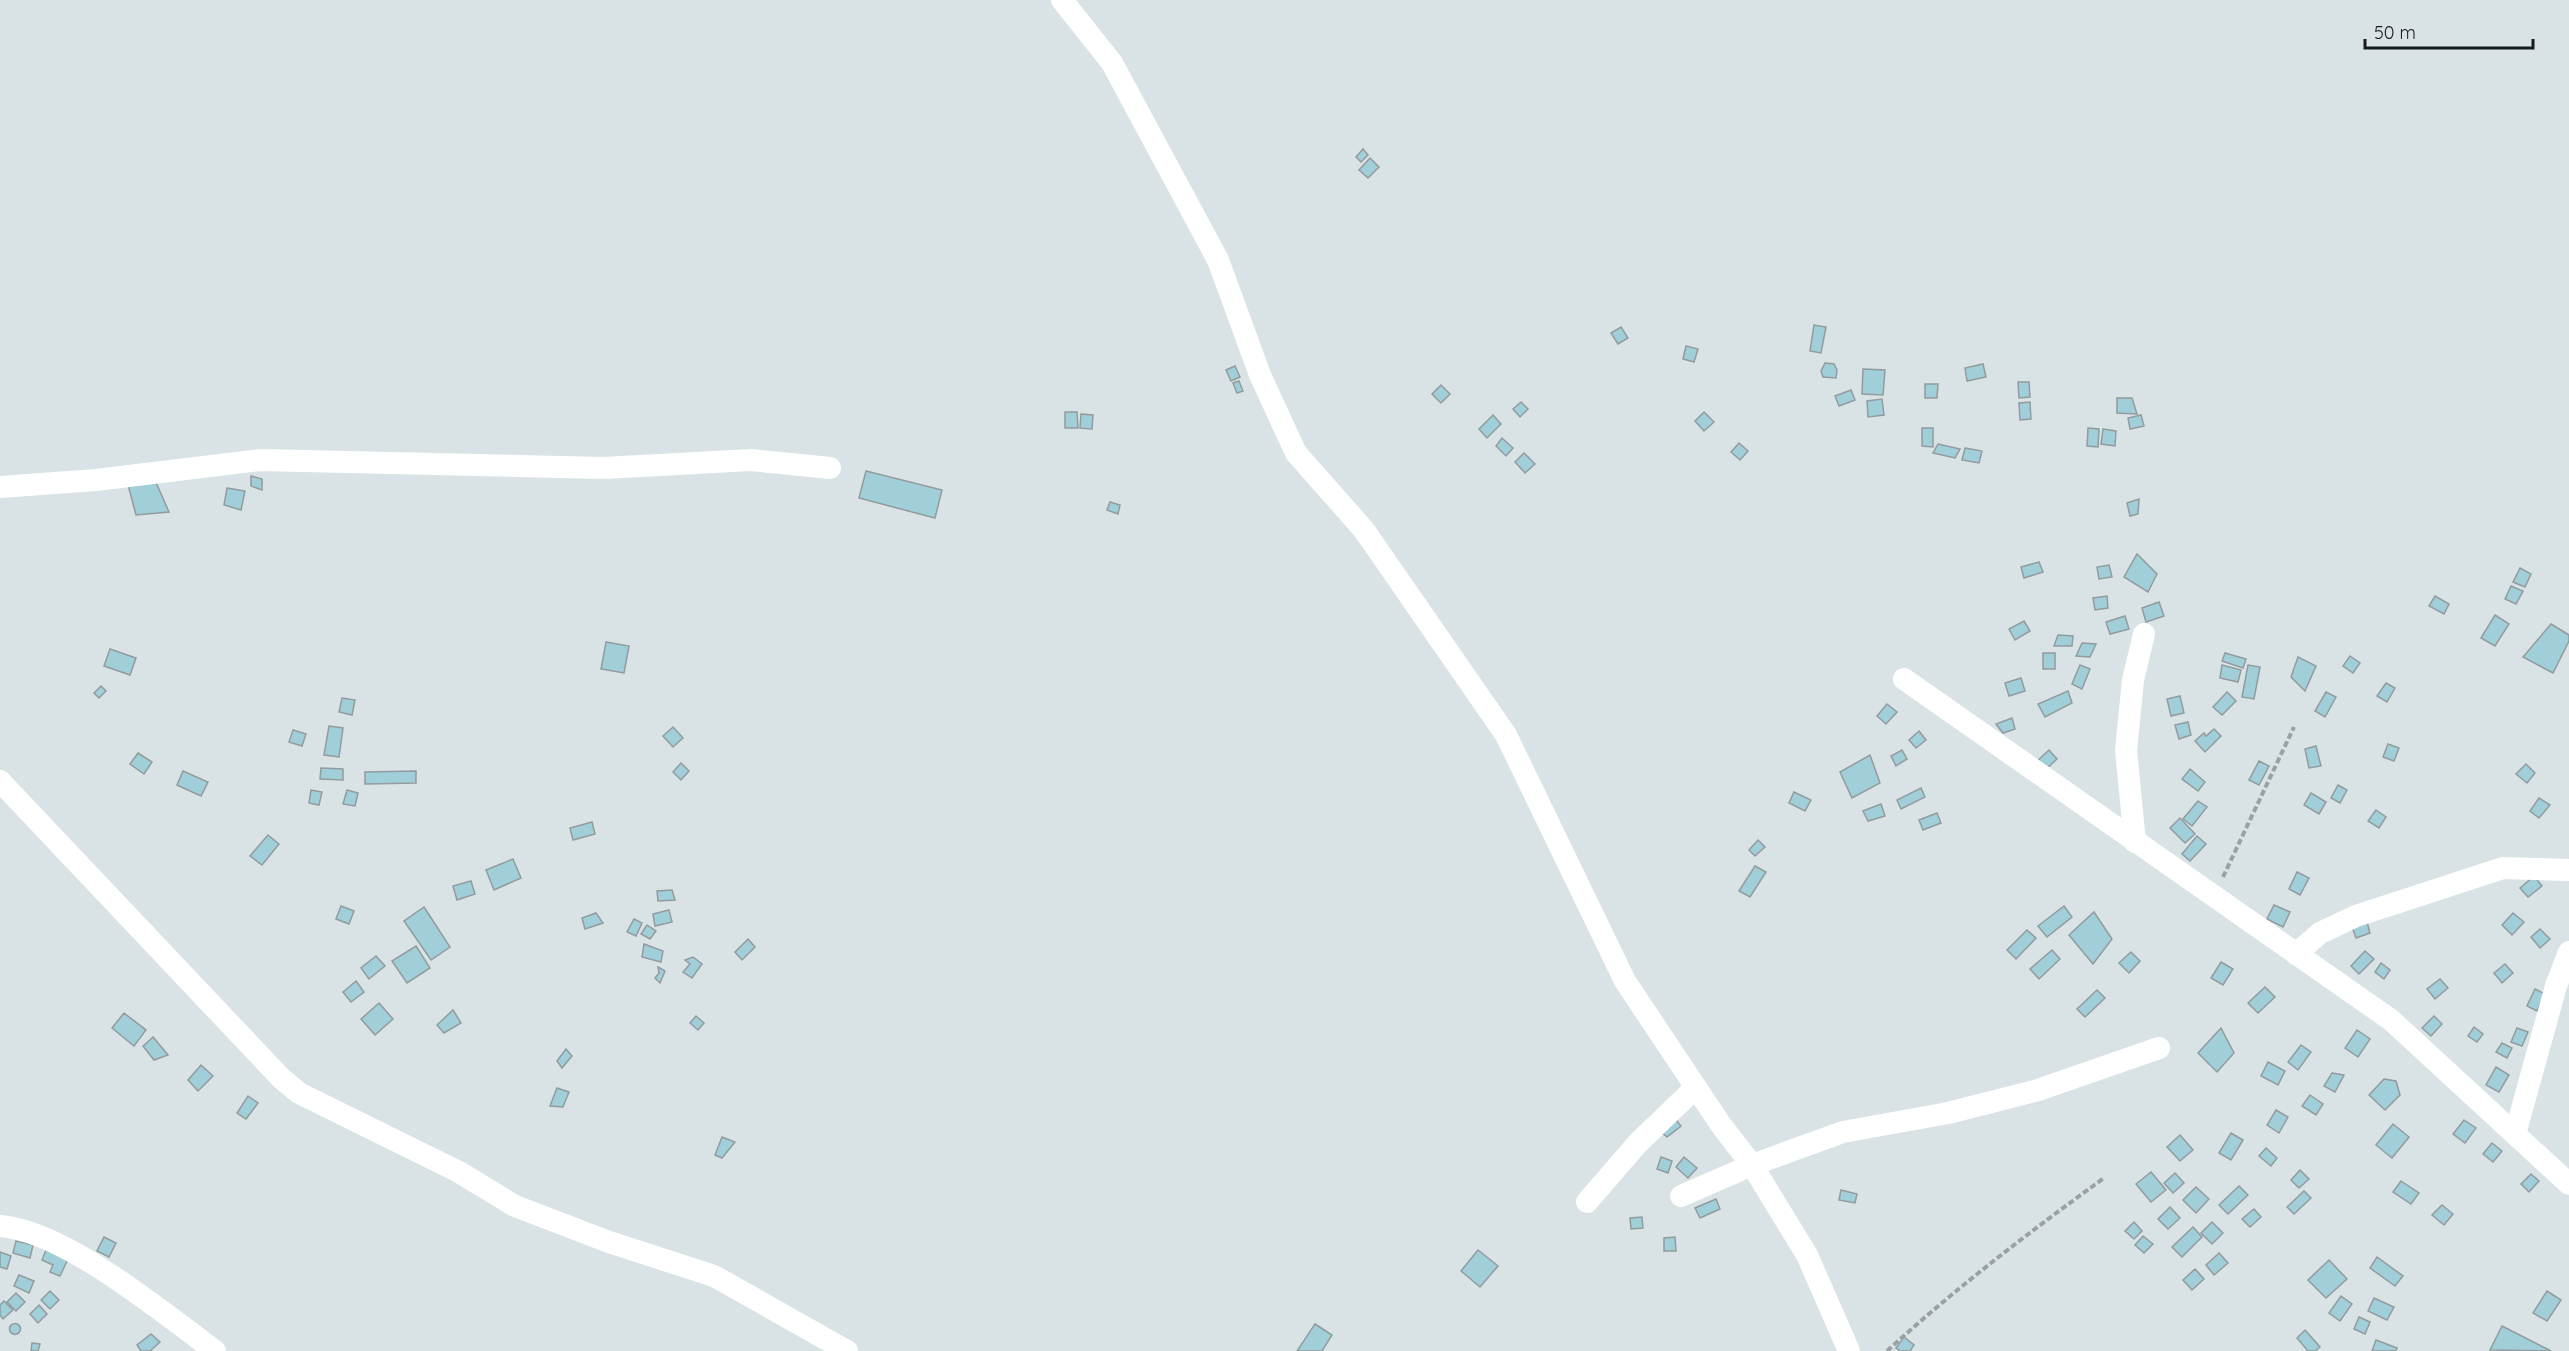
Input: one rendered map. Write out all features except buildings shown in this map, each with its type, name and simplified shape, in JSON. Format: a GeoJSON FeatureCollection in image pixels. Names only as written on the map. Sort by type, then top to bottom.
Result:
{"type":"FeatureCollection","features":[{"type":"Feature","properties":{"kind":"street"},"geometry":{"type":"LineString","coordinates":[[1062,0],[1112,63],[1218,260],[1260,375],[1296,453],[1364,531],[1506,735],[1625,981],[1695,1088],[1752,1165],[1807,1255],[1849,1351]]}},
{"type":"Feature","properties":{"kind":"street"},"geometry":{"type":"LineString","coordinates":[[0,487],[96,480],[260,460],[603,468],[751,460],[830,468]]}},
{"type":"Feature","properties":{"kind":"street"},"geometry":{"type":"LineString","coordinates":[[2135,842],[2126,750],[2133,680],[2144,634]]}},
{"type":"Feature","properties":{"kind":"street"},"geometry":{"type":"LineString","coordinates":[[1904,679],[2391,1020],[2569,1184]]}},
{"type":"Feature","properties":{"kind":"street"},"geometry":{"type":"LineString","coordinates":[[0,781],[281,1078],[299,1093],[459,1172],[515,1206],[609,1242],[714,1276],[847,1351]]}},
{"type":"Feature","properties":{"kind":"street"},"geometry":{"type":"LineString","coordinates":[[2296,954],[2320,933],[2356,916],[2503,868],[2569,870]]}},
{"type":"Feature","properties":{"kind":"street"},"geometry":{"type":"LineString","coordinates":[[2515,1134],[2556,986],[2569,952]]}},
{"type":"Feature","properties":{"kind":"street"},"geometry":{"type":"LineString","coordinates":[[1681,1196],[1752,1165],[1843,1132],[1948,1113],[2038,1090],[2159,1048]]}},
{"type":"Feature","properties":{"kind":"street"},"geometry":{"type":"LineString","coordinates":[[1587,1202],[1636,1144],[1695,1088]]}},
{"type":"Feature","properties":{"kind":"street"},"geometry":{"type":"LineString","coordinates":[[0,1226],[61,1246],[120,1281],[214,1351]]}},
{"type":"Feature","properties":{"kind":"path"},"geometry":{"type":"LineString","coordinates":[[2213,897],[2294,727]]}},
{"type":"Feature","properties":{"kind":"path"},"geometry":{"type":"LineString","coordinates":[[1887,1351],[1948,1295],[2104,1178]]}}]}
